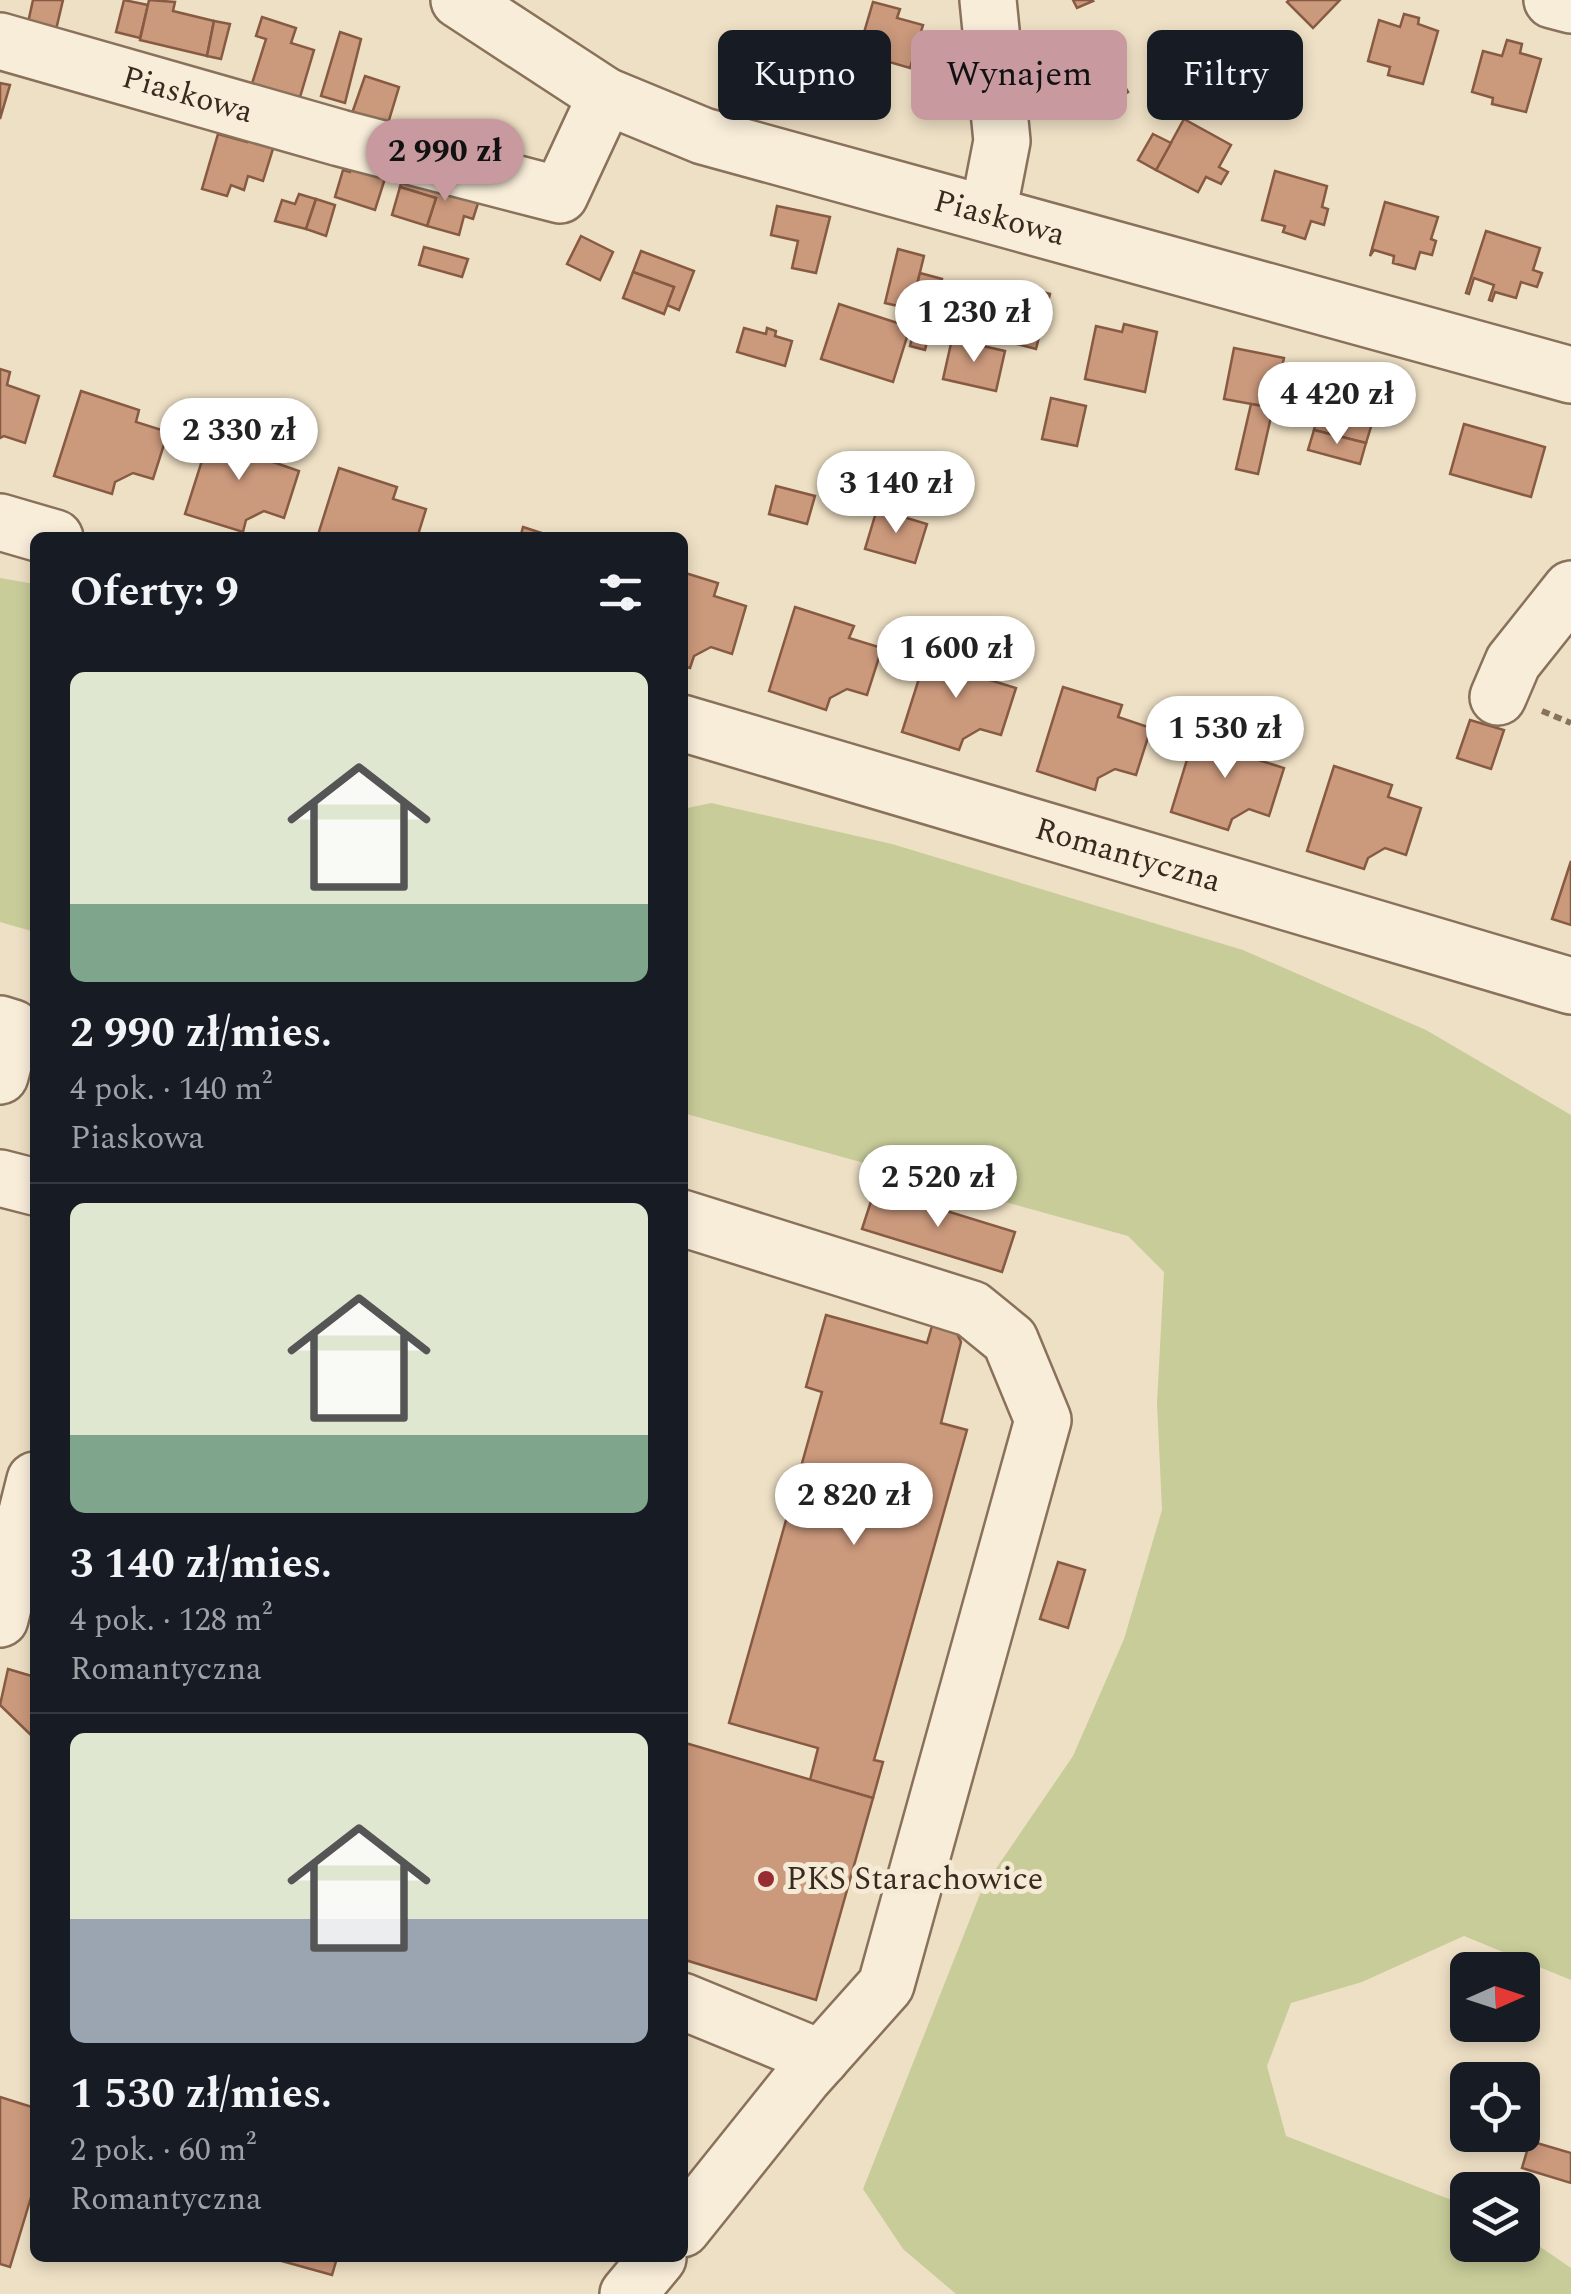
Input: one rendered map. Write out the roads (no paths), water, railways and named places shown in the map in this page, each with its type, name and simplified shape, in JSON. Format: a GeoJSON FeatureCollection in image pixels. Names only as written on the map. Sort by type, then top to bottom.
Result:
{"type":"FeatureCollection","features":[{"type":"Feature","properties":{"kind":"street","name":"Piaskowa"},"geometry":{"type":"LineString","coordinates":[[459,0],[606,96],[703,136],[1571,376]]}},
{"type":"Feature","properties":{"kind":"street"},"geometry":{"type":"LineString","coordinates":[[988,0],[1002,141],[988,213]]}},
{"type":"Feature","properties":{"kind":"street"},"geometry":{"type":"LineString","coordinates":[[1552,0],[1571,6]]}},
{"type":"Feature","properties":{"kind":"street","name":"Piaskowa"},"geometry":{"type":"LineString","coordinates":[[0,41],[340,138],[560,195],[606,96]]}},
{"type":"Feature","properties":{"kind":"street"},"geometry":{"type":"LineString","coordinates":[[0,522],[34,532]]}},
{"type":"Feature","properties":{"kind":"street"},"geometry":{"type":"LineString","coordinates":[[1498,697],[1514,662],[1571,588]]}},
{"type":"Feature","properties":{"kind":"street","name":"Romantyczna"},"geometry":{"type":"LineString","coordinates":[[688,725],[1571,986]]}},
{"type":"Feature","properties":{"kind":"street"},"geometry":{"type":"LineString","coordinates":[[0,1024],[13,1028],[0,1076]]}},
{"type":"Feature","properties":{"kind":"street"},"geometry":{"type":"LineString","coordinates":[[0,1178],[30,1187]]}},
{"type":"Feature","properties":{"kind":"street"},"geometry":{"type":"LineString","coordinates":[[688,1220],[972,1309],[1010,1340],[1043,1420],[886,1985],[820,2058],[688,2221]]}},
{"type":"Feature","properties":{"kind":"street"},"geometry":{"type":"LineString","coordinates":[[6,1573],[30,1496]]}},
{"type":"Feature","properties":{"kind":"street"},"geometry":{"type":"LineString","coordinates":[[688,2003],[820,2058]]}},
{"type":"Feature","properties":{"kind":"street"},"geometry":{"type":"LineString","coordinates":[[628,2294],[655,2262]]}},
{"type":"Feature","properties":{"kind":"place","name":"PKS Starachowice"},"geometry":{"type":"Point","coordinates":[766,1879]}}]}
